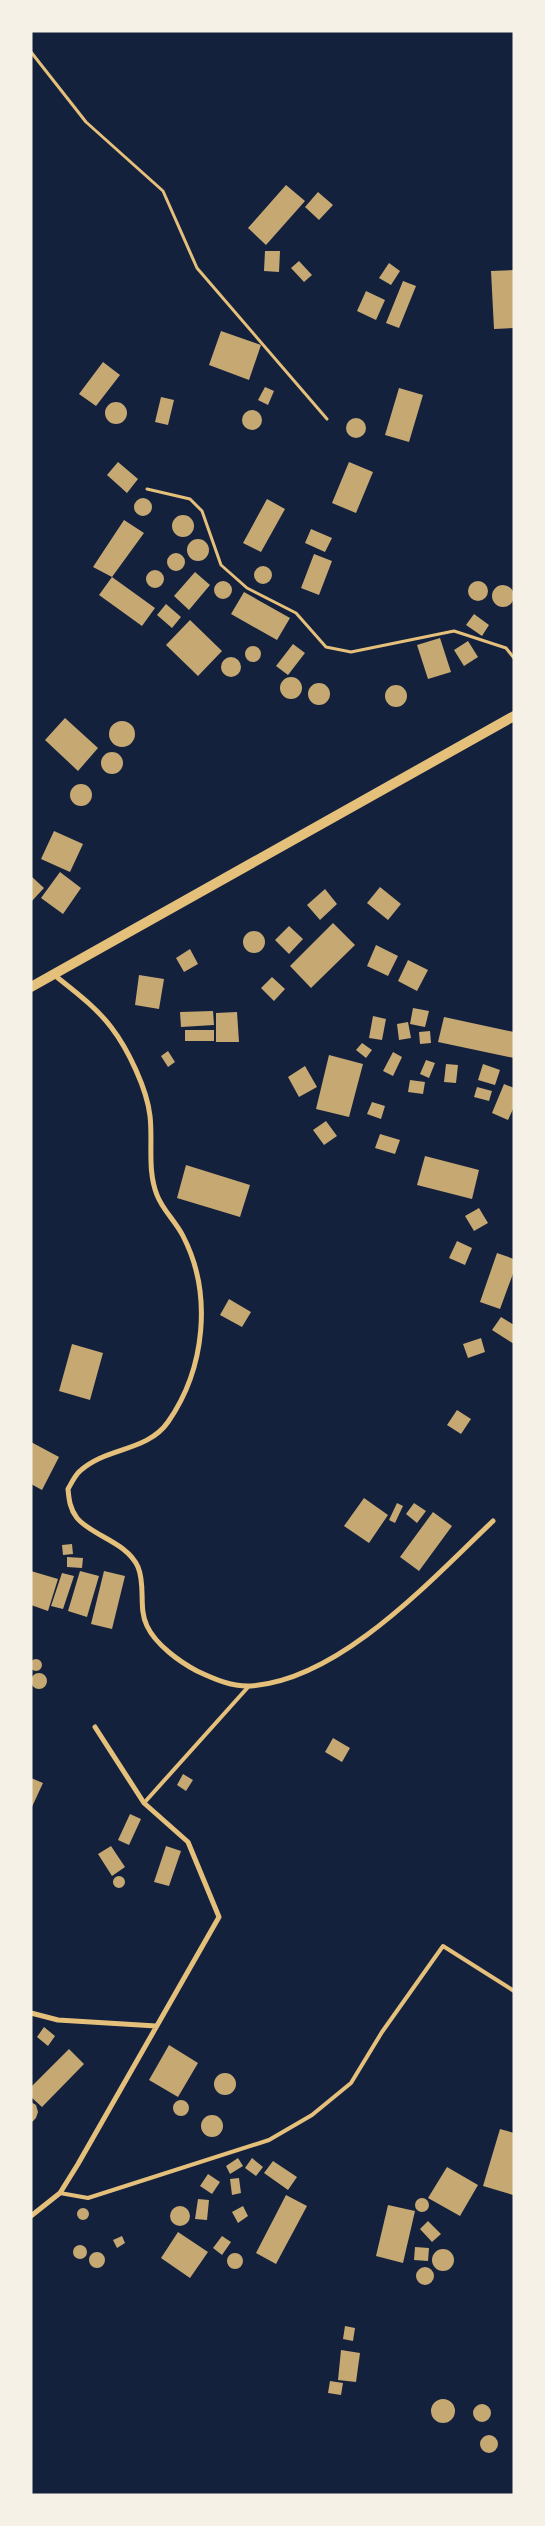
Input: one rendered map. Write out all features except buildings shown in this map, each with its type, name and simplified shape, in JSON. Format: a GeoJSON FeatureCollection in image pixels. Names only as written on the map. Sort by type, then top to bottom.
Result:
{"type":"FeatureCollection","features":[{"type":"Feature","properties":{"kind":"main road"},"geometry":{"type":"LineString","coordinates":[[31,987],[514,716]]}},
{"type":"Feature","properties":{"kind":"street"},"geometry":{"type":"LineString","coordinates":[[52,974],[78,994],[111,1027],[133,1066],[149,1101],[152,1136],[151,1166],[157,1195],[183,1236],[197,1269],[203,1316],[192,1377],[167,1423],[141,1445],[115,1451],[80,1471],[68,1489],[70,1506],[78,1519],[122,1548],[138,1566],[142,1590],[142,1609],[147,1626],[157,1641],[191,1668],[218,1682],[250,1686],[282,1681],[328,1662],[395,1611],[493,1522]]}},
{"type":"Feature","properties":{"kind":"street"},"geometry":{"type":"LineString","coordinates":[[31,2216],[60,2193],[219,1917],[188,1842],[144,1803],[95,1727]]}},
{"type":"Feature","properties":{"kind":"street"},"geometry":{"type":"LineString","coordinates":[[31,2013],[58,2020],[156,2026]]}},
{"type":"Feature","properties":{"kind":"lane"},"geometry":{"type":"LineString","coordinates":[[144,1803],[250,1686]]}},
{"type":"Feature","properties":{"kind":"lane"},"geometry":{"type":"LineString","coordinates":[[60,2193],[88,2198],[269,2140],[312,2115],[351,2083],[382,2032],[443,1946],[514,1992]]}},
{"type":"Feature","properties":{"kind":"path"},"geometry":{"type":"LineString","coordinates":[[31,52],[86,122],[163,191],[197,268],[327,419]]}},
{"type":"Feature","properties":{"kind":"path"},"geometry":{"type":"LineString","coordinates":[[147,489],[190,499],[202,511],[221,565],[247,588],[296,613],[326,647],[351,652],[454,631],[506,648],[514,658]]}}]}
